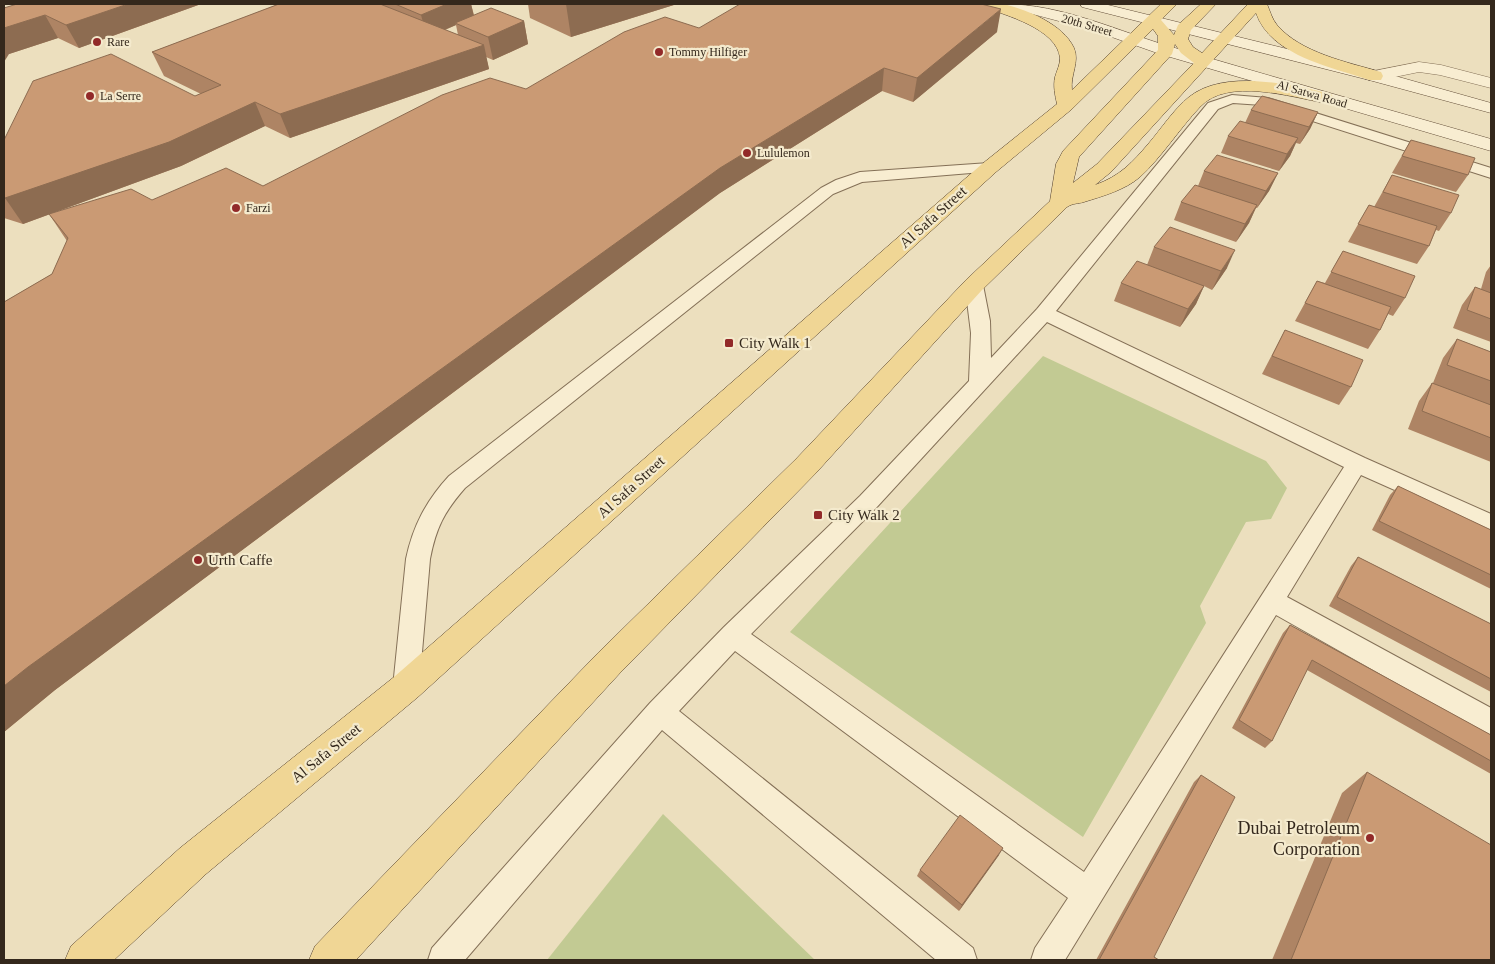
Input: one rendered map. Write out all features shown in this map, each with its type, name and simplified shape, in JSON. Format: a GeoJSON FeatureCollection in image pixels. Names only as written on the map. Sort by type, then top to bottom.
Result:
{"type":"FeatureCollection","features":[{"type":"Feature","properties":{"kind":"main road"},"geometry":{"type":"LineString","coordinates":[[988,4],[1032,20],[1054,34],[1062,42],[1067,50],[1068,58],[1062,84],[1066,105]]}},
{"type":"Feature","properties":{"kind":"main road","name":"20th Street"},"geometry":{"type":"LineString","coordinates":[[1011,4],[1126,46]]}},
{"type":"Feature","properties":{"kind":"main road","name":"20th Street"},"geometry":{"type":"LineString","coordinates":[[1086,4],[1151,20]]}},
{"type":"Feature","properties":{"kind":"main road","name":"Al Safa Street"},"geometry":{"type":"LineString","coordinates":[[85,960],[193,861],[406,688],[989,168],[1066,105],[1169,4]]}},
{"type":"Feature","properties":{"kind":"main road"},"geometry":{"type":"LineString","coordinates":[[1060,203],[1066,164],[1070,155],[1180,39],[1184,28],[1209,4]]}},
{"type":"Feature","properties":{"kind":"main road"},"geometry":{"type":"LineString","coordinates":[[329,960],[609,663],[806,466],[974,285],[1060,203],[1104,168],[1258,4],[1272,29],[1288,41],[1338,64],[1375,76]]}},
{"type":"Feature","properties":{"kind":"main road"},"geometry":{"type":"LineString","coordinates":[[1197,16],[1197,20],[1202,24],[1210,27],[1229,28],[1219,44]]}},
{"type":"Feature","properties":{"kind":"main road"},"geometry":{"type":"LineString","coordinates":[[1151,20],[1165,32],[1168,38],[1168,51]]}},
{"type":"Feature","properties":{"kind":"main road","name":"Al Satwa Road"},"geometry":{"type":"LineString","coordinates":[[1151,20],[1184,28],[1219,44],[1375,76],[1491,108]]}},
{"type":"Feature","properties":{"kind":"main road"},"geometry":{"type":"LineString","coordinates":[[1219,44],[1259,60],[1491,120]]}},
{"type":"Feature","properties":{"kind":"main road","name":"Al Satwa Road"},"geometry":{"type":"LineString","coordinates":[[1126,46],[1168,51],[1219,44]]}},
{"type":"Feature","properties":{"kind":"main road","name":"Al Satwa Road"},"geometry":{"type":"LineString","coordinates":[[1219,44],[1243,74],[1491,146]]}},
{"type":"Feature","properties":{"kind":"main road"},"geometry":{"type":"LineString","coordinates":[[1126,46],[1135,53],[1151,60],[1168,51]]}},
{"type":"Feature","properties":{"kind":"main road"},"geometry":{"type":"LineString","coordinates":[[1243,74],[1236,68],[1236,62],[1246,59],[1259,60]]}},
{"type":"Feature","properties":{"kind":"main road","name":"Al Satwa Road"},"geometry":{"type":"LineString","coordinates":[[1375,76],[1419,67],[1436,69],[1491,84]]}},
{"type":"Feature","properties":{"kind":"main road"},"geometry":{"type":"LineString","coordinates":[[1060,203],[1114,185],[1133,173],[1195,101],[1204,94],[1217,89],[1253,87],[1325,98]]}},
{"type":"Feature","properties":{"kind":"lane"},"geometry":{"type":"LineString","coordinates":[[444,960],[660,712],[734,635],[868,502],[1044,313],[1213,106],[1221,102],[1246,99],[1263,101],[1491,173]]}},
{"type":"Feature","properties":{"kind":"lane"},"geometry":{"type":"LineString","coordinates":[[406,688],[418,559],[422,538],[430,518],[442,499],[457,482],[827,191],[842,183],[860,177],[989,168]]}},
{"type":"Feature","properties":{"kind":"lane"},"geometry":{"type":"LineString","coordinates":[[974,285],[982,331],[982,357],[979,382]]}},
{"type":"Feature","properties":{"kind":"lane"},"geometry":{"type":"LineString","coordinates":[[1044,313],[1357,464],[1491,524]]}},
{"type":"Feature","properties":{"kind":"lane"},"geometry":{"type":"LineString","coordinates":[[1048,960],[1357,464]]}},
{"type":"Feature","properties":{"kind":"lane"},"geometry":{"type":"LineString","coordinates":[[1272,601],[1491,722]]}},
{"type":"Feature","properties":{"kind":"lane"},"geometry":{"type":"LineString","coordinates":[[734,635],[1088,894]]}},
{"type":"Feature","properties":{"kind":"lane"},"geometry":{"type":"LineString","coordinates":[[660,712],[961,960]]}},
{"type":"Feature","properties":{"kind":"green space"},"geometry":{"type":"Polygon","coordinates":[[[1043,356],[1266,461],[1287,488],[1271,519],[1246,522],[1200,606],[1206,623],[1083,837],[790,632],[1043,356]]]}},
{"type":"Feature","properties":{"kind":"green space"},"geometry":{"type":"Polygon","coordinates":[[[663,814],[815,960],[547,960],[663,814]]]}},
{"type":"Feature","properties":{"kind":"building"},"geometry":{"type":"Polygon","coordinates":[[[17,4],[128,4],[66,25],[45,15],[4,28],[4,8],[17,4]]]}},
{"type":"Feature","properties":{"kind":"building"},"geometry":{"type":"Polygon","coordinates":[[[279,4],[380,4],[484,45],[280,114],[255,102],[169,142],[4,198],[4,140],[33,81],[111,54],[195,96],[221,85],[152,52],[279,4]]]}},
{"type":"Feature","properties":{"kind":"building"},"geometry":{"type":"Polygon","coordinates":[[[395,4],[447,4],[421,15],[395,4]]]}},
{"type":"Feature","properties":{"kind":"building"},"geometry":{"type":"Polygon","coordinates":[[[740,4],[981,4],[1001,9],[917,78],[884,68],[720,168],[4,686],[4,302],[52,274],[68,238],[49,214],[131,189],[152,200],[226,168],[263,186],[442,95],[490,78],[526,89],[624,32],[665,17],[699,28],[740,4]]]}},
{"type":"Feature","properties":{"kind":"building"},"geometry":{"type":"Polygon","coordinates":[[[491,8],[524,21],[488,37],[455,23],[491,8]]]}},
{"type":"Feature","properties":{"kind":"building"},"geometry":{"type":"Polygon","coordinates":[[[1262,96],[1318,112],[1309,127],[1251,110],[1262,96]]]}},
{"type":"Feature","properties":{"kind":"building"},"geometry":{"type":"Polygon","coordinates":[[[1240,121],[1298,138],[1287,154],[1228,136],[1240,121]]]}},
{"type":"Feature","properties":{"kind":"building"},"geometry":{"type":"Polygon","coordinates":[[[1411,140],[1475,158],[1468,175],[1402,156],[1411,140]]]}},
{"type":"Feature","properties":{"kind":"building"},"geometry":{"type":"Polygon","coordinates":[[[1217,155],[1278,173],[1266,191],[1204,171],[1217,155]]]}},
{"type":"Feature","properties":{"kind":"building"},"geometry":{"type":"Polygon","coordinates":[[[1392,175],[1459,195],[1451,213],[1383,192],[1392,175]]]}},
{"type":"Feature","properties":{"kind":"building"},"geometry":{"type":"Polygon","coordinates":[[[1195,185],[1257,205],[1245,224],[1181,202],[1195,185]]]}},
{"type":"Feature","properties":{"kind":"building"},"geometry":{"type":"Polygon","coordinates":[[[1369,205],[1437,226],[1429,246],[1358,224],[1369,205]]]}},
{"type":"Feature","properties":{"kind":"building"},"geometry":{"type":"Polygon","coordinates":[[[1170,227],[1235,250],[1221,271],[1154,247],[1170,227]]]}},
{"type":"Feature","properties":{"kind":"building"},"geometry":{"type":"Polygon","coordinates":[[[1343,251],[1415,276],[1405,298],[1331,272],[1343,251]]]}},
{"type":"Feature","properties":{"kind":"building"},"geometry":{"type":"Polygon","coordinates":[[[1137,261],[1204,286],[1188,309],[1121,283],[1137,261]]]}},
{"type":"Feature","properties":{"kind":"building"},"geometry":{"type":"Polygon","coordinates":[[[1317,281],[1391,307],[1380,330],[1305,303],[1317,281]]]}},
{"type":"Feature","properties":{"kind":"building"},"geometry":{"type":"Polygon","coordinates":[[[1475,287],[1491,293],[1491,319],[1467,310],[1475,287]]]}},
{"type":"Feature","properties":{"kind":"building"},"geometry":{"type":"Polygon","coordinates":[[[1285,330],[1363,360],[1351,387],[1272,356],[1285,330]]]}},
{"type":"Feature","properties":{"kind":"building"},"geometry":{"type":"Polygon","coordinates":[[[1457,339],[1491,352],[1491,381],[1447,365],[1457,339]]]}},
{"type":"Feature","properties":{"kind":"building"},"geometry":{"type":"Polygon","coordinates":[[[1432,383],[1491,405],[1491,438],[1422,411],[1432,383]]]}},
{"type":"Feature","properties":{"kind":"building"},"geometry":{"type":"Polygon","coordinates":[[[1398,486],[1491,530],[1491,575],[1379,521],[1398,486]]]}},
{"type":"Feature","properties":{"kind":"building"},"geometry":{"type":"Polygon","coordinates":[[[1358,557],[1491,624],[1491,679],[1337,597],[1358,557]]]}},
{"type":"Feature","properties":{"kind":"building"},"geometry":{"type":"Polygon","coordinates":[[[1290,625],[1491,735],[1491,761],[1312,660],[1272,741],[1239,720],[1290,625]]]}},
{"type":"Feature","properties":{"kind":"building","name":"Dubai Petroleum Corporation"},"geometry":{"type":"Polygon","coordinates":[[[1367,772],[1491,845],[1491,960],[1291,960],[1367,772]]]}},
{"type":"Feature","properties":{"kind":"building"},"geometry":{"type":"Polygon","coordinates":[[[1201,775],[1235,797],[1154,957],[1159,960],[1099,960],[1201,775]]]}},
{"type":"Feature","properties":{"kind":"building"},"geometry":{"type":"Polygon","coordinates":[[[960,815],[1003,848],[962,905],[920,870],[960,815]]]}},
{"type":"Feature","properties":{"kind":"place","name":"Rare"},"geometry":{"type":"Point","coordinates":[97,42]}},
{"type":"Feature","properties":{"kind":"place","name":"Tommy Hilfiger"},"geometry":{"type":"Point","coordinates":[659,52]}},
{"type":"Feature","properties":{"kind":"place","name":"La Serre"},"geometry":{"type":"Point","coordinates":[90,96]}},
{"type":"Feature","properties":{"kind":"place","name":"Lululemon"},"geometry":{"type":"Point","coordinates":[747,153]}},
{"type":"Feature","properties":{"kind":"place","name":"Farzi"},"geometry":{"type":"Point","coordinates":[236,208]}},
{"type":"Feature","properties":{"kind":"place","name":"City Walk 1"},"geometry":{"type":"Point","coordinates":[729,343]}},
{"type":"Feature","properties":{"kind":"place","name":"City Walk 2"},"geometry":{"type":"Point","coordinates":[818,515]}},
{"type":"Feature","properties":{"kind":"place","name":"Urth Caffe"},"geometry":{"type":"Point","coordinates":[198,560]}},
{"type":"Feature","properties":{"kind":"place","name":"Dubai Petroleum Corporation"},"geometry":{"type":"Point","coordinates":[1370,838]}}]}
